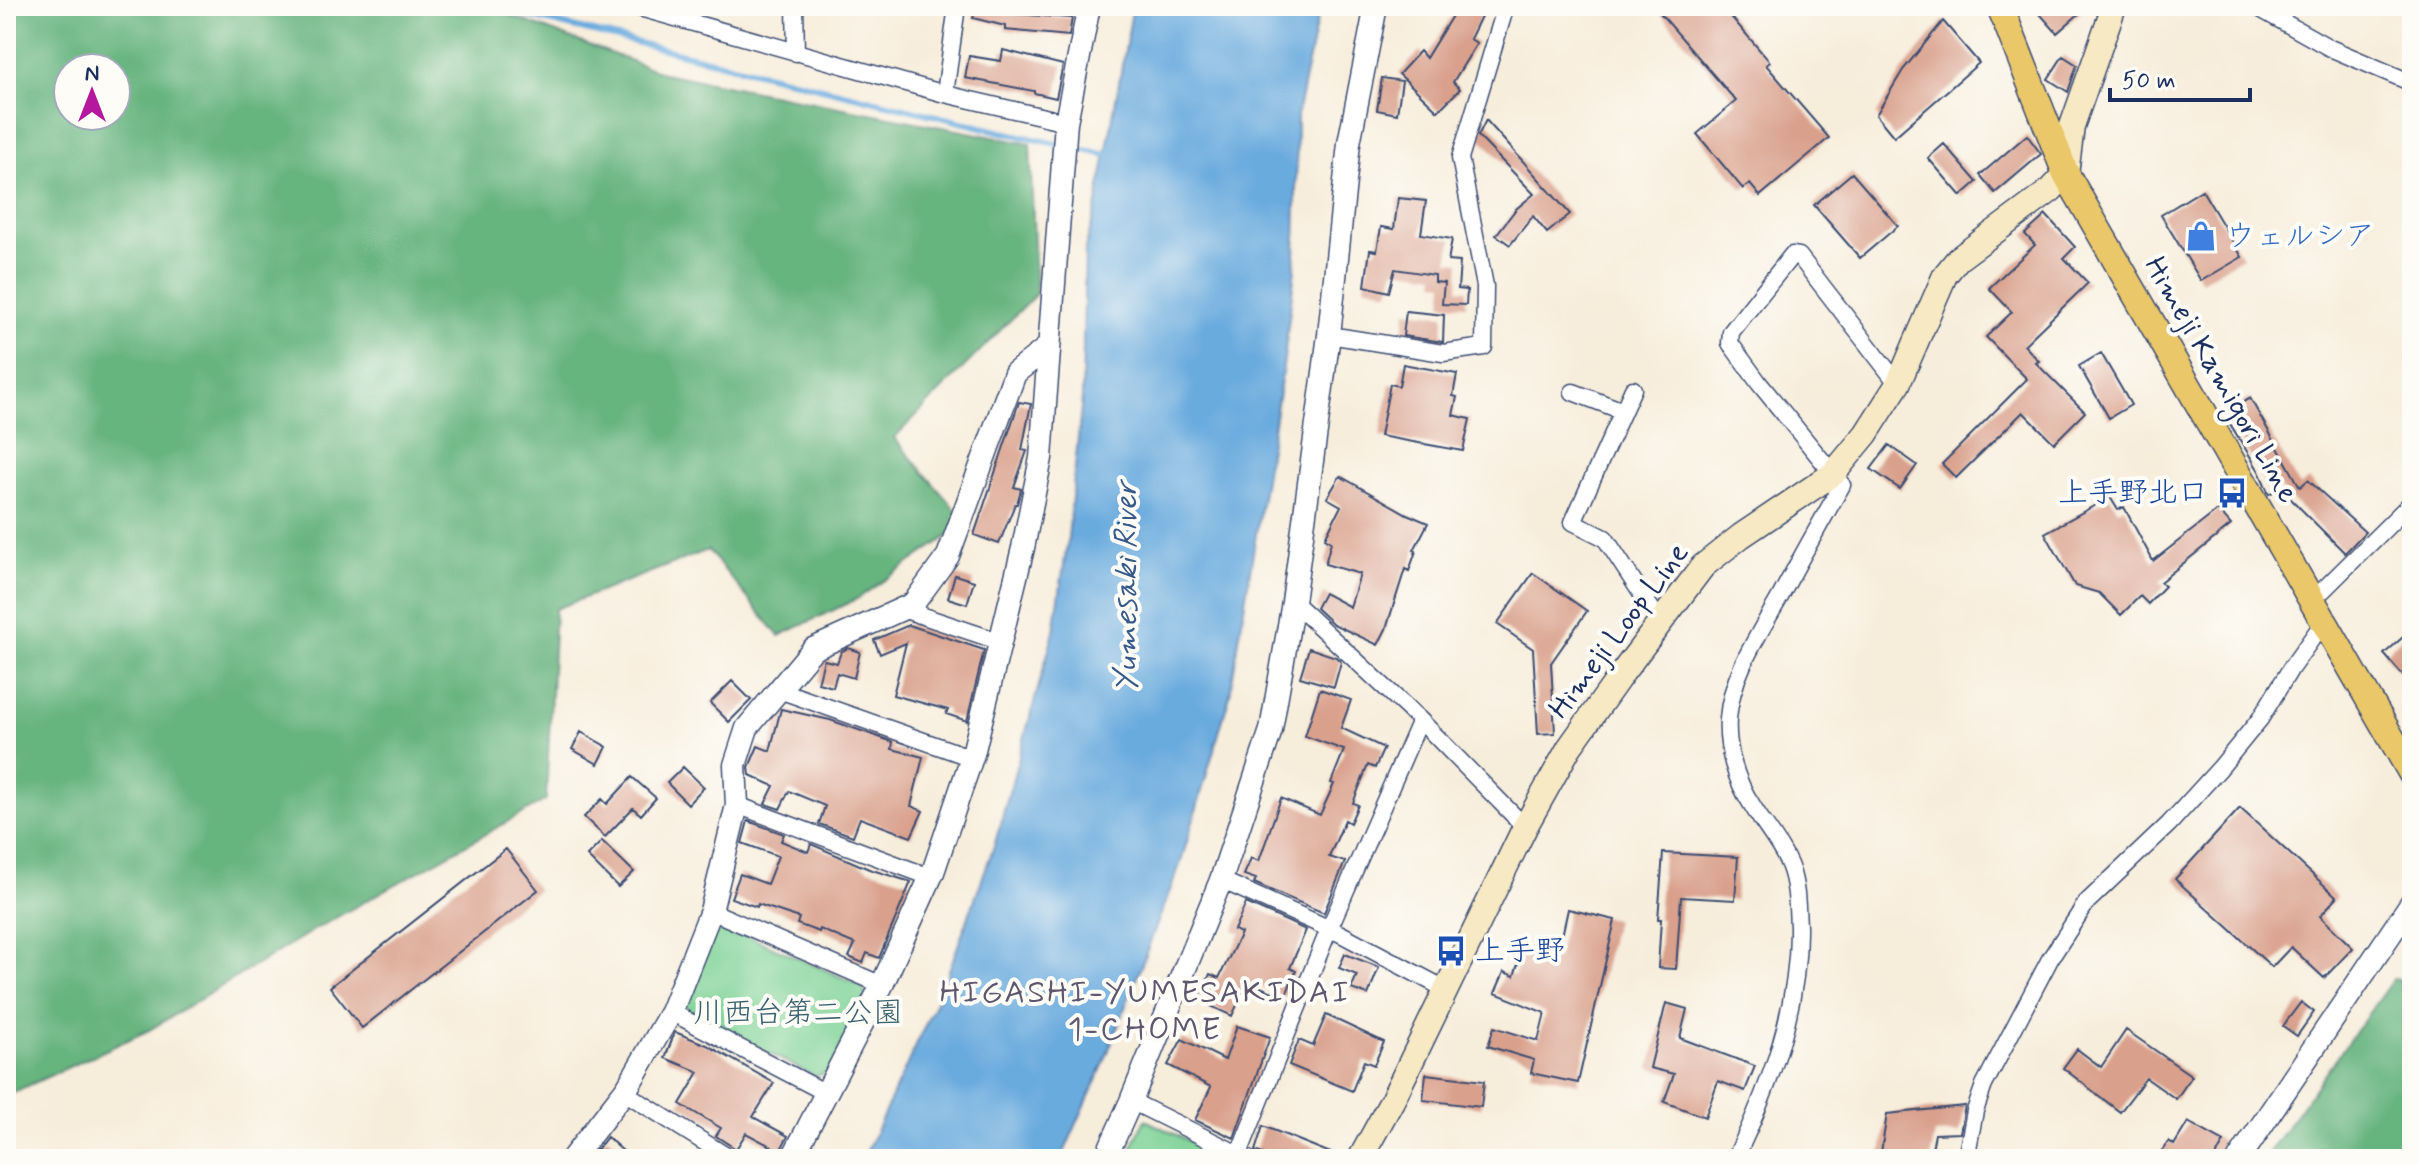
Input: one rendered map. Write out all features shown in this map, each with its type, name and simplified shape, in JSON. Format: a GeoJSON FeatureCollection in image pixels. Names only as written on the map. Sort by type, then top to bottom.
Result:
{"type":"FeatureCollection","features":[{"type":"Feature","properties":{"kind":"main road","name":"Himeji Kamigori Line"},"geometry":{"type":"LineString","coordinates":[[2000,6],[2066,174],[2412,774]]}},
{"type":"Feature","properties":{"kind":"main road"},"geometry":{"type":"LineString","coordinates":[[2066,174],[2072,126],[2114,6]]}},
{"type":"Feature","properties":{"kind":"main road","name":"Himeji Loop Line"},"geometry":{"type":"LineString","coordinates":[[1360,1159],[1393,1099],[1525,827],[1569,748],[1703,566],[1741,536],[1833,474],[1866,434],[1898,384],[1945,275],[1958,259],[2051,190],[2066,174]]}},
{"type":"Feature","properties":{"kind":"street"},"geometry":{"type":"LineString","coordinates":[[633,6],[945,94],[1066,122]]}},
{"type":"Feature","properties":{"kind":"street"},"geometry":{"type":"LineString","coordinates":[[795,6],[796,53]]}},
{"type":"Feature","properties":{"kind":"street"},"geometry":{"type":"LineString","coordinates":[[945,94],[957,6]]}},
{"type":"Feature","properties":{"kind":"street"},"geometry":{"type":"LineString","coordinates":[[1105,1159],[1221,880],[1271,730],[1293,602],[1329,335],[1349,143],[1376,6]]}},
{"type":"Feature","properties":{"kind":"street"},"geometry":{"type":"LineString","coordinates":[[1329,335],[1443,353],[1484,347],[1485,286],[1460,158],[1506,6]]}},
{"type":"Feature","properties":{"kind":"street"},"geometry":{"type":"LineString","coordinates":[[2255,6],[2330,48],[2412,83]]}},
{"type":"Feature","properties":{"kind":"street"},"geometry":{"type":"LineString","coordinates":[[792,1159],[882,985],[930,877],[972,758],[1023,548],[1041,458],[1066,122],[1085,7]]}},
{"type":"Feature","properties":{"kind":"street"},"geometry":{"type":"LineString","coordinates":[[1735,1159],[1766,1094],[1781,1050],[1793,991],[1798,930],[1791,869],[1778,842],[1751,805],[1738,777],[1730,748],[1728,719],[1735,687],[1756,640],[1842,485],[1759,383],[1730,343],[1731,332],[1792,255],[1799,256],[1898,384]]}},
{"type":"Feature","properties":{"kind":"street"},"geometry":{"type":"LineString","coordinates":[[572,1159],[624,1092],[671,1012],[711,911],[737,805],[735,765],[747,728],[813,649],[913,604],[948,556],[1015,373],[1048,347]]}},
{"type":"Feature","properties":{"kind":"street"},"geometry":{"type":"LineString","coordinates":[[1633,389],[1573,522],[1605,538],[1660,622]]}},
{"type":"Feature","properties":{"kind":"street"},"geometry":{"type":"LineString","coordinates":[[1573,392],[1623,411]]}},
{"type":"Feature","properties":{"kind":"street"},"geometry":{"type":"LineString","coordinates":[[1966,1159],[1975,1111],[1984,1085],[2050,959],[2087,902],[2169,824],[2260,719],[2291,668],[2317,613],[2412,502]]}},
{"type":"Feature","properties":{"kind":"street"},"geometry":{"type":"LineString","coordinates":[[1293,602],[1420,720],[1525,827]]}},
{"type":"Feature","properties":{"kind":"street"},"geometry":{"type":"LineString","coordinates":[[902,609],[1001,642]]}},
{"type":"Feature","properties":{"kind":"street"},"geometry":{"type":"LineString","coordinates":[[779,690],[972,758]]}},
{"type":"Feature","properties":{"kind":"street"},"geometry":{"type":"LineString","coordinates":[[1131,1101],[1243,1156],[1329,929],[1420,720]]}},
{"type":"Feature","properties":{"kind":"street"},"geometry":{"type":"LineString","coordinates":[[737,805],[930,877]]}},
{"type":"Feature","properties":{"kind":"street"},"geometry":{"type":"LineString","coordinates":[[1221,880],[1329,929],[1445,989]]}},
{"type":"Feature","properties":{"kind":"street"},"geometry":{"type":"LineString","coordinates":[[2239,1159],[2412,902]]}},
{"type":"Feature","properties":{"kind":"street"},"geometry":{"type":"LineString","coordinates":[[711,911],[882,985]]}},
{"type":"Feature","properties":{"kind":"street"},"geometry":{"type":"LineString","coordinates":[[671,1012],[828,1094]]}},
{"type":"Feature","properties":{"kind":"street"},"geometry":{"type":"LineString","coordinates":[[624,1092],[731,1159]]}},
{"type":"Feature","properties":{"kind":"green space"},"geometry":{"type":"Polygon","coordinates":[[[6,6],[485,6],[663,73],[1030,144],[1036,294],[894,438],[967,523],[857,599],[779,636],[708,550],[555,609],[546,800],[314,930],[149,1030],[6,1096],[6,6]]]}},
{"type":"Feature","properties":{"kind":"green space","name":"川西台第二公園"},"geometry":{"type":"Polygon","coordinates":[[[722,925],[862,986],[866,996],[828,1073],[814,1076],[688,1012],[684,1001],[712,929],[722,925]]]}},
{"type":"Feature","properties":{"kind":"green space"},"geometry":{"type":"Polygon","coordinates":[[[2393,979],[2412,981],[2412,1159],[2264,1159],[2393,979]]]}},
{"type":"Feature","properties":{"kind":"green space"},"geometry":{"type":"Polygon","coordinates":[[[1145,1120],[1227,1159],[1126,1159],[1145,1120]]]}},
{"type":"Feature","properties":{"kind":"water","name":"Yumesaki River"},"geometry":{"type":"Polygon","coordinates":[[[1133,6],[1320,6],[1297,115],[1295,269],[1283,367],[1230,695],[1181,862],[1103,1065],[1061,1159],[863,1159],[943,987],[995,843],[1054,631],[1068,538],[1082,398],[1085,248],[1096,209],[1133,6]]]}},
{"type":"Feature","properties":{"kind":"building"},"geometry":{"type":"Polygon","coordinates":[[[977,6],[1002,6],[1000,13],[1072,18],[1069,36],[1005,30],[1005,26],[973,18],[977,6]]]}},
{"type":"Feature","properties":{"kind":"building"},"geometry":{"type":"Polygon","coordinates":[[[1458,6],[1476,6],[1484,10],[1470,39],[1477,43],[1453,82],[1460,89],[1438,111],[1399,74],[1420,51],[1426,58],[1458,6]]]}},
{"type":"Feature","properties":{"kind":"building"},"geometry":{"type":"Polygon","coordinates":[[[1654,6],[1722,6],[1770,62],[1766,65],[1829,138],[1760,196],[1750,184],[1743,189],[1697,134],[1736,101],[1654,6]]]}},
{"type":"Feature","properties":{"kind":"building"},"geometry":{"type":"Polygon","coordinates":[[[2033,6],[2088,6],[2057,33],[2033,6]]]}},
{"type":"Feature","properties":{"kind":"building"},"geometry":{"type":"Polygon","coordinates":[[[1943,21],[1979,63],[1894,137],[1876,115],[1903,70],[1943,21]]]}},
{"type":"Feature","properties":{"kind":"building"},"geometry":{"type":"Polygon","coordinates":[[[1003,50],[1063,65],[1056,98],[965,78],[969,56],[1001,61],[1003,50]]]}},
{"type":"Feature","properties":{"kind":"building"},"geometry":{"type":"Polygon","coordinates":[[[2063,56],[2077,65],[2068,92],[2048,79],[2063,56]]]}},
{"type":"Feature","properties":{"kind":"building"},"geometry":{"type":"Polygon","coordinates":[[[1382,78],[1402,81],[1397,114],[1377,110],[1382,78]]]}},
{"type":"Feature","properties":{"kind":"building"},"geometry":{"type":"Polygon","coordinates":[[[1486,120],[1570,214],[1547,233],[1533,216],[1510,245],[1496,235],[1516,209],[1534,194],[1478,136],[1486,120]]]}},
{"type":"Feature","properties":{"kind":"building"},"geometry":{"type":"Polygon","coordinates":[[[2027,135],[2041,154],[1995,193],[1980,175],[2027,135]]]}},
{"type":"Feature","properties":{"kind":"building"},"geometry":{"type":"Polygon","coordinates":[[[1944,144],[1977,182],[1961,196],[1928,158],[1944,144]]]}},
{"type":"Feature","properties":{"kind":"building"},"geometry":{"type":"Polygon","coordinates":[[[1852,173],[1898,226],[1860,258],[1814,205],[1852,173]]]}},
{"type":"Feature","properties":{"kind":"building","name":"ウェルシア"},"geometry":{"type":"Polygon","coordinates":[[[2202,190],[2242,257],[2201,281],[2161,215],[2202,190]]]}},
{"type":"Feature","properties":{"kind":"building"},"geometry":{"type":"Polygon","coordinates":[[[1398,198],[1426,201],[1421,234],[1452,239],[1448,261],[1460,262],[1458,289],[1467,290],[1466,305],[1442,304],[1444,283],[1435,282],[1435,275],[1395,269],[1389,292],[1365,286],[1370,250],[1377,251],[1381,227],[1394,229],[1398,198]]]}},
{"type":"Feature","properties":{"kind":"building"},"geometry":{"type":"Polygon","coordinates":[[[2046,215],[2075,247],[2064,258],[2088,283],[2024,345],[2039,361],[2036,363],[2085,412],[2054,443],[2023,412],[1956,478],[1942,464],[2027,379],[1986,337],[2012,312],[1989,288],[2035,245],[2025,234],[2046,215]]]}},
{"type":"Feature","properties":{"kind":"building"},"geometry":{"type":"Polygon","coordinates":[[[1406,311],[1444,315],[1443,342],[1403,336],[1406,311]]]}},
{"type":"Feature","properties":{"kind":"building"},"geometry":{"type":"Polygon","coordinates":[[[2101,353],[2131,405],[2109,418],[2079,366],[2101,353]]]}},
{"type":"Feature","properties":{"kind":"building"},"geometry":{"type":"Polygon","coordinates":[[[1403,364],[1457,374],[1453,415],[1470,419],[1463,451],[1380,436],[1390,384],[1399,386],[1403,364]]]}},
{"type":"Feature","properties":{"kind":"building"},"geometry":{"type":"Polygon","coordinates":[[[2250,398],[2300,487],[2308,480],[2365,532],[2345,553],[2280,488],[2269,494],[2259,471],[2224,414],[2250,398]]]}},
{"type":"Feature","properties":{"kind":"building"},"geometry":{"type":"Polygon","coordinates":[[[1019,402],[1031,404],[1022,450],[1027,451],[1014,487],[1021,489],[1017,504],[999,544],[974,535],[1019,402]]]}},
{"type":"Feature","properties":{"kind":"building"},"geometry":{"type":"Polygon","coordinates":[[[1889,445],[1917,465],[1900,489],[1871,469],[1889,445]]]}},
{"type":"Feature","properties":{"kind":"building"},"geometry":{"type":"Polygon","coordinates":[[[1340,476],[1428,523],[1414,550],[1409,571],[1405,569],[1378,645],[1333,624],[1316,608],[1324,593],[1350,607],[1360,574],[1325,564],[1331,542],[1325,538],[1341,506],[1327,498],[1340,476]]]}},
{"type":"Feature","properties":{"kind":"building"},"geometry":{"type":"Polygon","coordinates":[[[2110,497],[2118,510],[2124,507],[2153,561],[2218,510],[2231,525],[2160,582],[2165,586],[2148,604],[2140,596],[2121,615],[2099,593],[2075,586],[2045,533],[2110,497]]]}},
{"type":"Feature","properties":{"kind":"building"},"geometry":{"type":"Polygon","coordinates":[[[1533,573],[1587,611],[1551,663],[1555,733],[1538,734],[1533,649],[1497,624],[1533,573]]]}},
{"type":"Feature","properties":{"kind":"building"},"geometry":{"type":"Polygon","coordinates":[[[955,575],[974,581],[967,604],[948,598],[955,575]]]}},
{"type":"Feature","properties":{"kind":"building"},"geometry":{"type":"Polygon","coordinates":[[[909,625],[984,650],[967,721],[946,714],[948,710],[893,695],[906,643],[880,654],[874,640],[909,625]]]}},
{"type":"Feature","properties":{"kind":"building"},"geometry":{"type":"Polygon","coordinates":[[[2412,629],[2412,686],[2384,654],[2412,629]]]}},
{"type":"Feature","properties":{"kind":"building"},"geometry":{"type":"Polygon","coordinates":[[[848,648],[860,652],[854,678],[837,673],[833,687],[818,683],[824,660],[837,663],[841,652],[848,648]]]}},
{"type":"Feature","properties":{"kind":"building"},"geometry":{"type":"Polygon","coordinates":[[[1309,648],[1336,657],[1341,662],[1334,687],[1300,677],[1309,648]]]}},
{"type":"Feature","properties":{"kind":"building"},"geometry":{"type":"Polygon","coordinates":[[[732,681],[751,700],[729,722],[710,703],[732,681]]]}},
{"type":"Feature","properties":{"kind":"building"},"geometry":{"type":"Polygon","coordinates":[[[1320,689],[1351,700],[1341,728],[1384,748],[1375,768],[1368,765],[1353,803],[1358,805],[1350,823],[1345,820],[1329,857],[1345,862],[1324,913],[1254,883],[1256,879],[1244,875],[1251,858],[1259,861],[1281,798],[1320,815],[1334,784],[1331,783],[1344,750],[1305,736],[1320,689]]]}},
{"type":"Feature","properties":{"kind":"building"},"geometry":{"type":"Polygon","coordinates":[[[781,709],[830,720],[893,742],[892,749],[923,757],[911,806],[923,811],[911,837],[860,818],[853,836],[819,824],[825,806],[789,791],[780,809],[765,804],[774,786],[750,775],[749,767],[758,746],[770,751],[781,709]]]}},
{"type":"Feature","properties":{"kind":"building"},"geometry":{"type":"Polygon","coordinates":[[[581,732],[607,747],[598,764],[572,749],[581,732]]]}},
{"type":"Feature","properties":{"kind":"building"},"geometry":{"type":"Polygon","coordinates":[[[683,767],[704,787],[688,804],[667,783],[683,767]]]}},
{"type":"Feature","properties":{"kind":"building"},"geometry":{"type":"Polygon","coordinates":[[[632,777],[656,798],[641,815],[633,808],[605,837],[584,817],[602,799],[607,804],[632,777]]]}},
{"type":"Feature","properties":{"kind":"building"},"geometry":{"type":"Polygon","coordinates":[[[2240,808],[2337,897],[2320,916],[2353,948],[2324,978],[2291,947],[2272,967],[2175,879],[2240,808]]]}},
{"type":"Feature","properties":{"kind":"building"},"geometry":{"type":"Polygon","coordinates":[[[748,821],[784,834],[781,841],[808,852],[811,844],[869,869],[911,882],[879,958],[867,953],[863,963],[849,957],[855,944],[820,929],[819,932],[797,924],[799,918],[731,898],[740,874],[767,884],[778,856],[742,843],[748,821]]]}},
{"type":"Feature","properties":{"kind":"building"},"geometry":{"type":"Polygon","coordinates":[[[602,841],[634,872],[618,887],[587,856],[602,841]]]}},
{"type":"Feature","properties":{"kind":"building"},"geometry":{"type":"Polygon","coordinates":[[[506,849],[538,890],[362,1028],[330,987],[506,849]]]}},
{"type":"Feature","properties":{"kind":"building"},"geometry":{"type":"Polygon","coordinates":[[[1663,853],[1738,857],[1735,900],[1681,897],[1676,969],[1658,968],[1663,853]]]}},
{"type":"Feature","properties":{"kind":"building"},"geometry":{"type":"Polygon","coordinates":[[[1246,903],[1306,930],[1290,968],[1296,971],[1285,997],[1248,982],[1232,1016],[1198,1000],[1210,974],[1219,978],[1241,933],[1234,930],[1246,903]]]}},
{"type":"Feature","properties":{"kind":"building"},"geometry":{"type":"Polygon","coordinates":[[[1568,909],[1615,920],[1578,1083],[1531,1073],[1534,1060],[1488,1046],[1494,1027],[1538,1041],[1545,1013],[1495,993],[1504,972],[1514,976],[1523,949],[1557,959],[1568,909]]]}},
{"type":"Feature","properties":{"kind":"building"},"geometry":{"type":"Polygon","coordinates":[[[1345,954],[1379,967],[1368,995],[1351,989],[1357,975],[1339,968],[1345,954]]]}},
{"type":"Feature","properties":{"kind":"building"},"geometry":{"type":"Polygon","coordinates":[[[2301,1002],[2314,1012],[2297,1036],[2283,1026],[2301,1002]]]}},
{"type":"Feature","properties":{"kind":"building"},"geometry":{"type":"Polygon","coordinates":[[[1666,1003],[1687,1009],[1680,1038],[1755,1066],[1745,1091],[1718,1081],[1705,1117],[1664,1102],[1674,1074],[1650,1068],[1666,1003]]]}},
{"type":"Feature","properties":{"kind":"building"},"geometry":{"type":"Polygon","coordinates":[[[1326,1015],[1384,1042],[1374,1065],[1364,1061],[1352,1091],[1289,1065],[1299,1040],[1313,1046],[1326,1015]]]}},
{"type":"Feature","properties":{"kind":"building"},"geometry":{"type":"Polygon","coordinates":[[[1237,1026],[1270,1037],[1234,1138],[1195,1120],[1211,1087],[1168,1065],[1182,1039],[1225,1060],[1237,1026]]]}},
{"type":"Feature","properties":{"kind":"building"},"geometry":{"type":"Polygon","coordinates":[[[2126,1030],[2192,1076],[2176,1099],[2146,1078],[2120,1112],[2063,1068],[2077,1049],[2101,1067],[2126,1030]]]}},
{"type":"Feature","properties":{"kind":"building"},"geometry":{"type":"Polygon","coordinates":[[[675,1032],[707,1045],[774,1083],[753,1117],[788,1136],[780,1151],[746,1133],[736,1149],[716,1136],[721,1128],[680,1104],[699,1072],[665,1058],[675,1032]]]}},
{"type":"Feature","properties":{"kind":"building"},"geometry":{"type":"Polygon","coordinates":[[[1426,1074],[1484,1081],[1481,1107],[1423,1100],[1426,1074]]]}},
{"type":"Feature","properties":{"kind":"building"},"geometry":{"type":"Polygon","coordinates":[[[1965,1106],[1960,1133],[1935,1134],[1930,1159],[1880,1159],[1887,1114],[1965,1106]]]}},
{"type":"Feature","properties":{"kind":"building"},"geometry":{"type":"Polygon","coordinates":[[[2188,1122],[2224,1142],[2214,1159],[2156,1159],[2169,1141],[2174,1145],[2188,1122]]]}},
{"type":"Feature","properties":{"kind":"building"},"geometry":{"type":"Polygon","coordinates":[[[1263,1126],[1343,1159],[1275,1159],[1255,1151],[1263,1126]]]}},
{"type":"Feature","properties":{"kind":"building"},"geometry":{"type":"Polygon","coordinates":[[[607,1137],[632,1159],[590,1159],[607,1137]]]}},
{"type":"Feature","properties":{"kind":"waterway"},"geometry":{"type":"LineString","coordinates":[[497,6],[1002,132],[1112,156]]}},
{"type":"Feature","properties":{"kind":"place","name":"ウェルシア"},"geometry":{"type":"Point","coordinates":[2201,236]}},
{"type":"Feature","properties":{"kind":"place","name":"上手野北口"},"geometry":{"type":"Point","coordinates":[2232,493]}},
{"type":"Feature","properties":{"kind":"place","name":"上手野"},"geometry":{"type":"Point","coordinates":[1451,951]}},
{"type":"Feature","properties":{"kind":"district","name":"HIGASHI-YUMESAKIDAI 1-CHOME"},"geometry":{"type":"Point","coordinates":[1145,1012]}}]}
